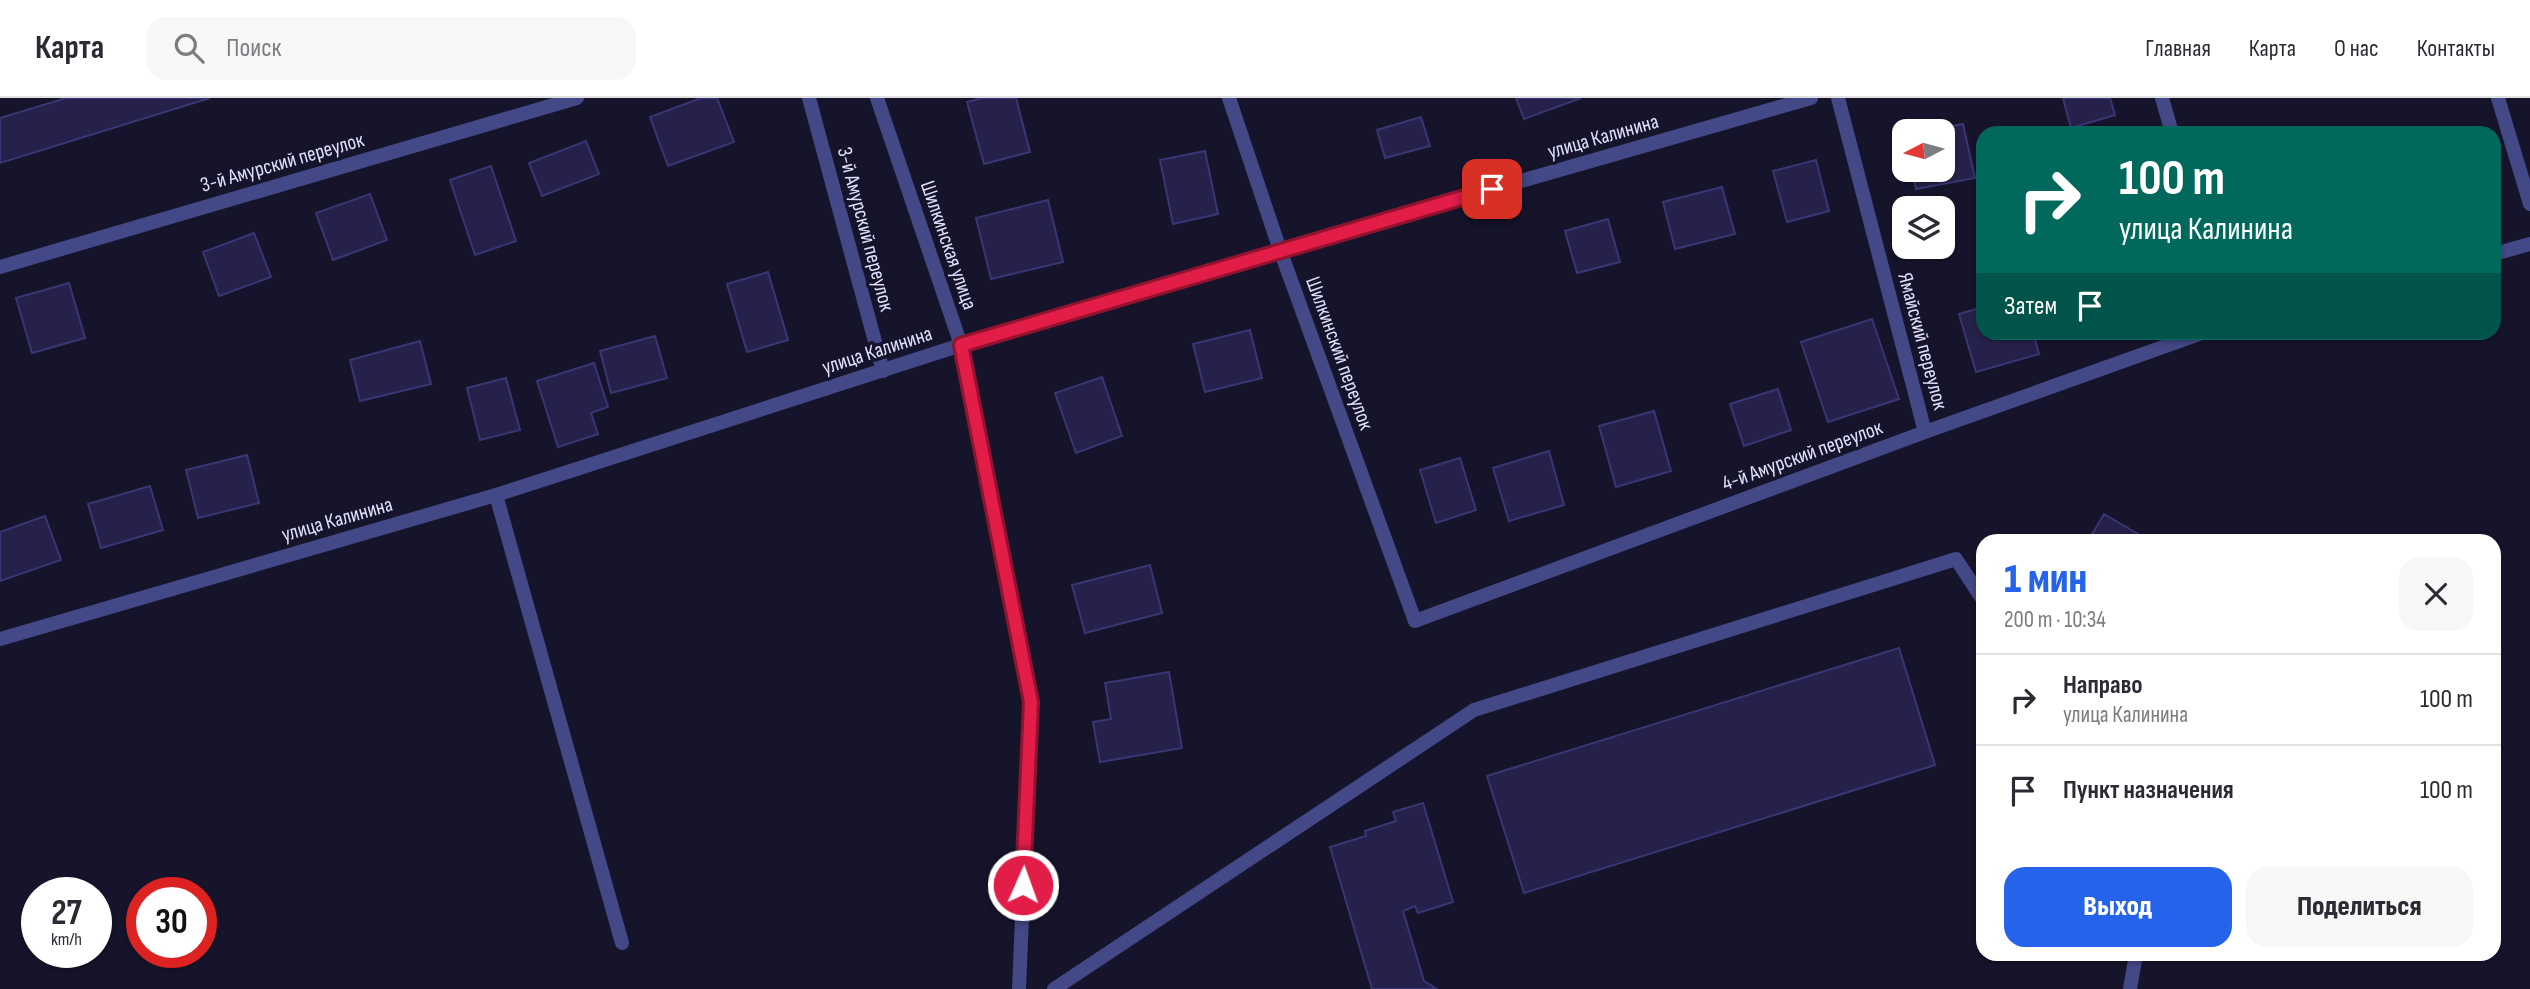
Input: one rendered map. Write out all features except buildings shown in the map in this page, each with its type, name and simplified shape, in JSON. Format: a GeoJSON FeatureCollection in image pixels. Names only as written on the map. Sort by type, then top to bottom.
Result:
{"type":"FeatureCollection","features":[{"type":"Feature","properties":{"kind":"street","name":"3-й Амурский переулок"},"geometry":{"type":"LineString","coordinates":[[0,267],[577,98]]}},
{"type":"Feature","properties":{"kind":"street","name":"3-й Амурский переулок"},"geometry":{"type":"LineString","coordinates":[[809,98],[883,371]]}},
{"type":"Feature","properties":{"kind":"street","name":"Шилкинская улица"},"geometry":{"type":"LineString","coordinates":[[877,98],[961,345],[1031,702],[1019,989]]}},
{"type":"Feature","properties":{"kind":"street","name":"Шилкинский переулок"},"geometry":{"type":"LineString","coordinates":[[1229,98],[1280,250],[1415,621]]}},
{"type":"Feature","properties":{"kind":"street","name":"улица Калинина"},"geometry":{"type":"LineString","coordinates":[[0,639],[496,495],[961,345],[1280,250],[1811,98]]}},
{"type":"Feature","properties":{"kind":"street","name":"Ямайский переулок"},"geometry":{"type":"LineString","coordinates":[[1838,98],[1925,432]]}},
{"type":"Feature","properties":{"kind":"street"},"geometry":{"type":"LineString","coordinates":[[2162,98],[2170,126]]}},
{"type":"Feature","properties":{"kind":"street"},"geometry":{"type":"LineString","coordinates":[[2498,98],[2530,204]]}},
{"type":"Feature","properties":{"kind":"street"},"geometry":{"type":"LineString","coordinates":[[2501,252],[2530,244]]}},
{"type":"Feature","properties":{"kind":"street","name":"4-й Амурский переулок"},"geometry":{"type":"LineString","coordinates":[[1415,621],[1925,432],[2183,340]]}},
{"type":"Feature","properties":{"kind":"street"},"geometry":{"type":"LineString","coordinates":[[496,495],[622,943]]}},
{"type":"Feature","properties":{"kind":"street"},"geometry":{"type":"LineString","coordinates":[[1054,989],[1474,710],[1956,559],[1976,589]]}},
{"type":"Feature","properties":{"kind":"street"},"geometry":{"type":"LineString","coordinates":[[2130,989],[2135,961]]}},
{"type":"Feature","properties":{"kind":"route"},"geometry":{"type":"LineString","coordinates":[[1023,885],[1031,702],[961,345],[1492,189]]}}]}
